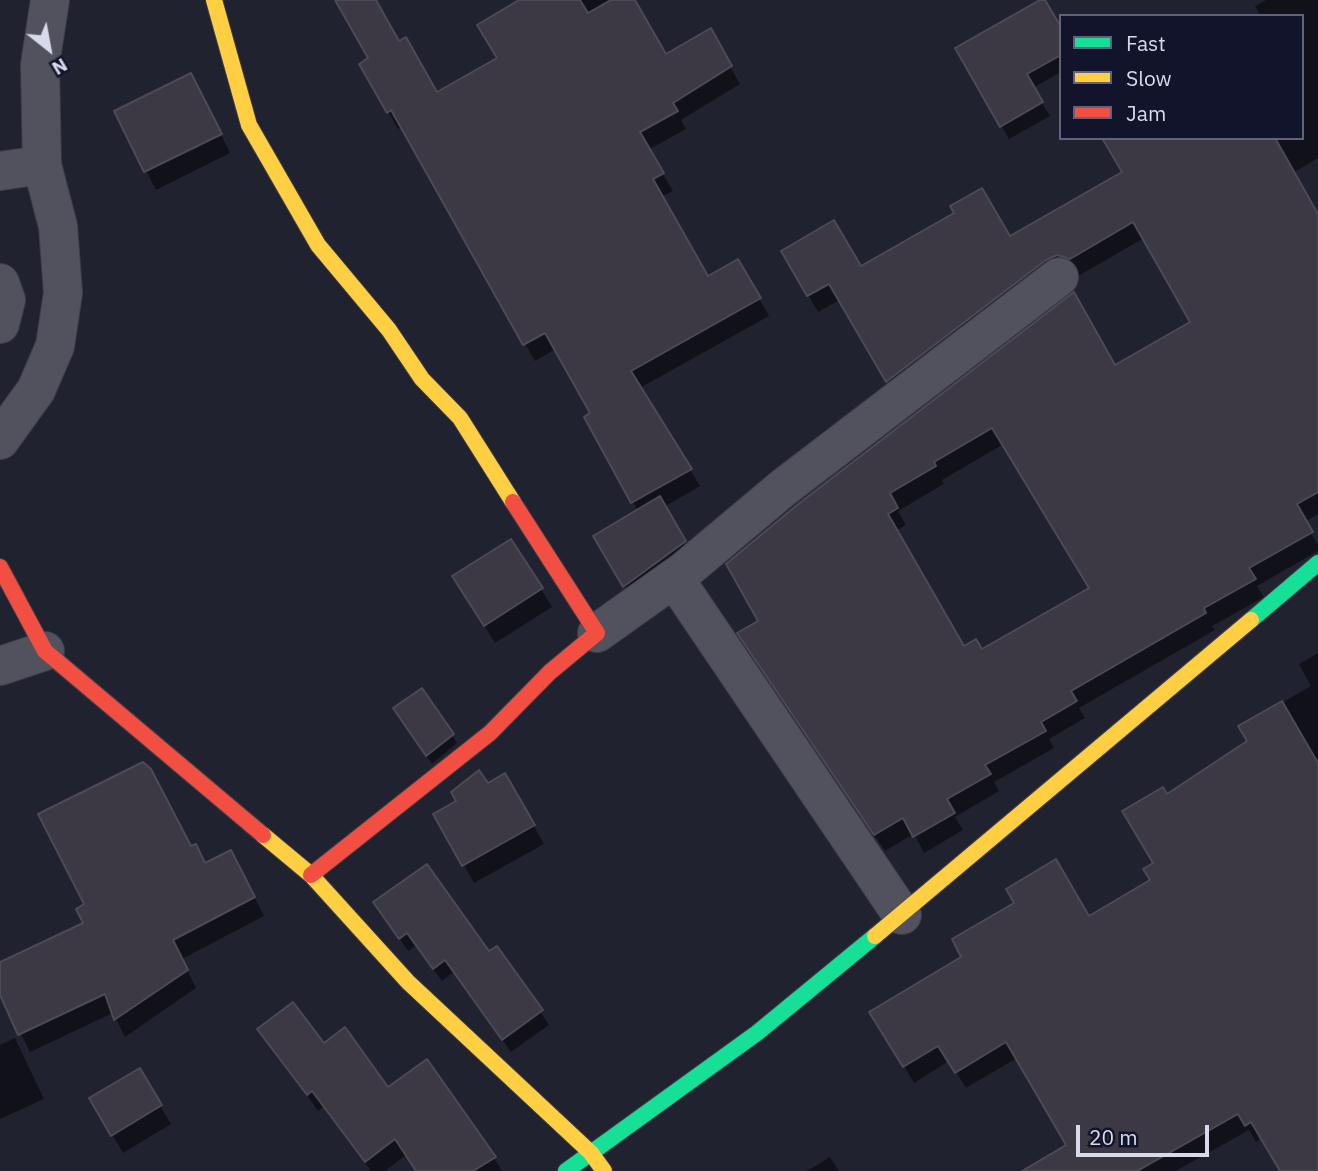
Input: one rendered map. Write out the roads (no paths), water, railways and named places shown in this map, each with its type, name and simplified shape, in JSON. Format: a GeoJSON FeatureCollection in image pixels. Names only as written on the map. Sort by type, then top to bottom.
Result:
{"type":"FeatureCollection","features":[{"type":"Feature","properties":{"kind":"street"},"geometry":{"type":"LineString","coordinates":[[0,440],[36,390],[55,346],[63,293],[58,226],[42,165],[40,65],[50,0]]}},
{"type":"Feature","properties":{"kind":"street"},"geometry":{"type":"LineString","coordinates":[[214,0],[230,65],[249,125],[318,246],[389,330],[422,379],[460,418],[597,633]]}},
{"type":"Feature","properties":{"kind":"street"},"geometry":{"type":"LineString","coordinates":[[0,171],[42,165]]}},
{"type":"Feature","properties":{"kind":"street"},"geometry":{"type":"LineString","coordinates":[[311,875],[490,733],[550,673],[597,633],[674,578],[783,488],[1059,277]]}},
{"type":"Feature","properties":{"kind":"street"},"geometry":{"type":"LineString","coordinates":[[0,283],[6,299],[0,324]]}},
{"type":"Feature","properties":{"kind":"street"},"geometry":{"type":"LineString","coordinates":[[566,1171],[757,1033],[902,915],[1318,564]]}},
{"type":"Feature","properties":{"kind":"street"},"geometry":{"type":"LineString","coordinates":[[0,567],[45,651],[311,875],[408,982],[591,1153],[604,1171]]}},
{"type":"Feature","properties":{"kind":"street"},"geometry":{"type":"LineString","coordinates":[[674,578],[902,915]]}},
{"type":"Feature","properties":{"kind":"street"},"geometry":{"type":"LineString","coordinates":[[0,666],[45,651]]}}]}
